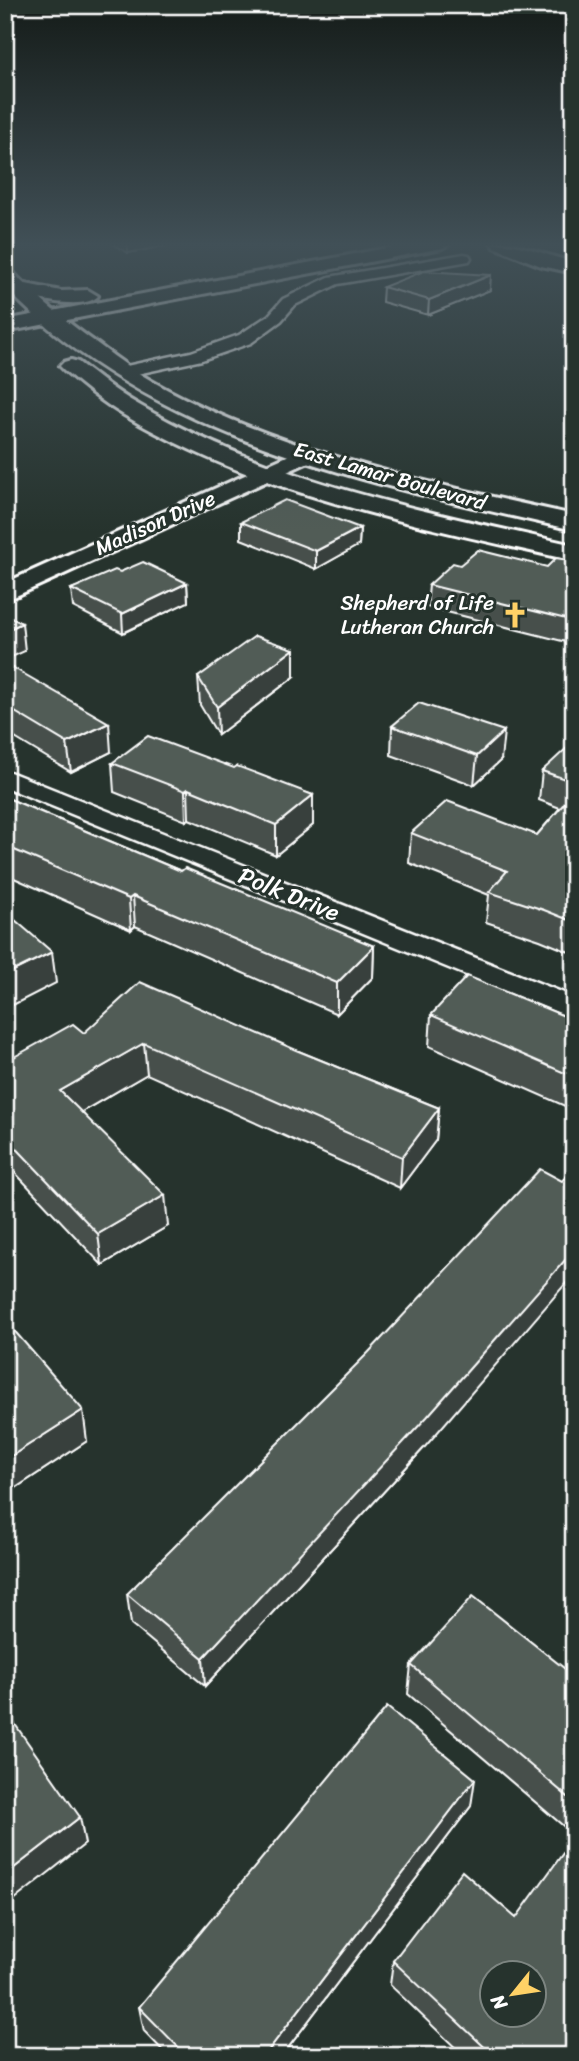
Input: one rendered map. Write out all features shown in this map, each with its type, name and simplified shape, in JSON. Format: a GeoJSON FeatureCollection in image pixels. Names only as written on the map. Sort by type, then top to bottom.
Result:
{"type":"FeatureCollection","features":[{"type":"Feature","properties":{"kind":"main road","name":"East Lamar Boulevard"},"geometry":{"type":"LineString","coordinates":[[36,339],[140,416],[194,442],[268,472],[434,520],[574,553]]}},
{"type":"Feature","properties":{"kind":"main road","name":"East Lamar Boulevard"},"geometry":{"type":"LineString","coordinates":[[80,339],[123,372],[162,394],[217,420],[305,455],[417,488],[574,523]]}},
{"type":"Feature","properties":{"kind":"main road","name":"Madison Drive"},"geometry":{"type":"LineString","coordinates":[[5,593],[305,455]]}},
{"type":"Feature","properties":{"kind":"street"},"geometry":{"type":"LineString","coordinates":[[123,372],[196,356],[246,339]]}},
{"type":"Feature","properties":{"kind":"street","name":"Polk Drive"},"geometry":{"type":"LineString","coordinates":[[5,778],[574,1009]]}},
{"type":"Feature","properties":{"kind":"building"},"geometry":{"type":"Polygon","coordinates":[[[285,500],[360,528],[316,551],[241,522],[285,500]]]}},
{"type":"Feature","properties":{"kind":"building"},"geometry":{"type":"Polygon","coordinates":[[[478,550],[547,567],[556,558],[568,560],[574,555],[574,621],[429,585],[453,563],[460,565],[478,550]]]}},
{"type":"Feature","properties":{"kind":"building"},"geometry":{"type":"Polygon","coordinates":[[[143,562],[187,583],[122,614],[71,589],[115,570],[120,572],[143,562]]]}},
{"type":"Feature","properties":{"kind":"building"},"geometry":{"type":"Polygon","coordinates":[[[5,615],[22,623],[5,631],[5,615]]]}},
{"type":"Feature","properties":{"kind":"building"},"geometry":{"type":"Polygon","coordinates":[[[255,636],[294,649],[217,707],[198,677],[255,636]]]}},
{"type":"Feature","properties":{"kind":"building"},"geometry":{"type":"Polygon","coordinates":[[[5,663],[109,723],[67,743],[5,706],[5,663]]]}},
{"type":"Feature","properties":{"kind":"building"},"geometry":{"type":"Polygon","coordinates":[[[419,703],[504,731],[477,756],[392,726],[419,703]]]}},
{"type":"Feature","properties":{"kind":"building"},"geometry":{"type":"Polygon","coordinates":[[[148,736],[313,795],[276,825],[188,789],[185,791],[112,763],[148,736]]]}},
{"type":"Feature","properties":{"kind":"building"},"geometry":{"type":"Polygon","coordinates":[[[570,745],[574,746],[574,782],[542,771],[570,745]]]}},
{"type":"Feature","properties":{"kind":"building"},"geometry":{"type":"Polygon","coordinates":[[[574,792],[574,873],[569,878],[574,880],[574,922],[489,892],[507,871],[411,833],[447,801],[537,835],[574,792]]]}},
{"type":"Feature","properties":{"kind":"building"},"geometry":{"type":"Polygon","coordinates":[[[5,797],[181,871],[185,868],[374,946],[337,983],[133,896],[129,899],[5,846],[5,797]]]}},
{"type":"Feature","properties":{"kind":"building"},"geometry":{"type":"Polygon","coordinates":[[[15,920],[52,952],[5,975],[5,924],[15,920]]]}},
{"type":"Feature","properties":{"kind":"building"},"geometry":{"type":"Polygon","coordinates":[[[467,976],[574,1020],[574,1077],[431,1015],[467,976]]]}},
{"type":"Feature","properties":{"kind":"building"},"geometry":{"type":"Polygon","coordinates":[[[140,982],[439,1108],[402,1157],[144,1043],[60,1091],[165,1195],[98,1234],[5,1136],[5,1062],[73,1024],[84,1033],[140,982]]]}},
{"type":"Feature","properties":{"kind":"building"},"geometry":{"type":"Polygon","coordinates":[[[574,1168],[574,1250],[427,1417],[203,1658],[127,1594],[368,1353],[540,1169],[562,1181],[574,1168]]]}},
{"type":"Feature","properties":{"kind":"building"},"geometry":{"type":"Polygon","coordinates":[[[5,1320],[83,1410],[5,1460],[5,1320]]]}},
{"type":"Feature","properties":{"kind":"building"},"geometry":{"type":"Polygon","coordinates":[[[473,1596],[574,1676],[574,1802],[411,1665],[473,1596]]]}},
{"type":"Feature","properties":{"kind":"building"},"geometry":{"type":"Polygon","coordinates":[[[387,1707],[475,1779],[264,2056],[187,2056],[139,2007],[387,1707]]]}},
{"type":"Feature","properties":{"kind":"building"},"geometry":{"type":"Polygon","coordinates":[[[5,1710],[80,1817],[5,1875],[5,1710]]]}},
{"type":"Feature","properties":{"kind":"building"},"geometry":{"type":"Polygon","coordinates":[[[574,1838],[574,2056],[494,2056],[393,1961],[462,1871],[516,1918],[574,1838]]]}},
{"type":"Feature","properties":{"kind":"place","name":"Shepherd of Life Lutheran Church"},"geometry":{"type":"Point","coordinates":[515,615]}}]}
